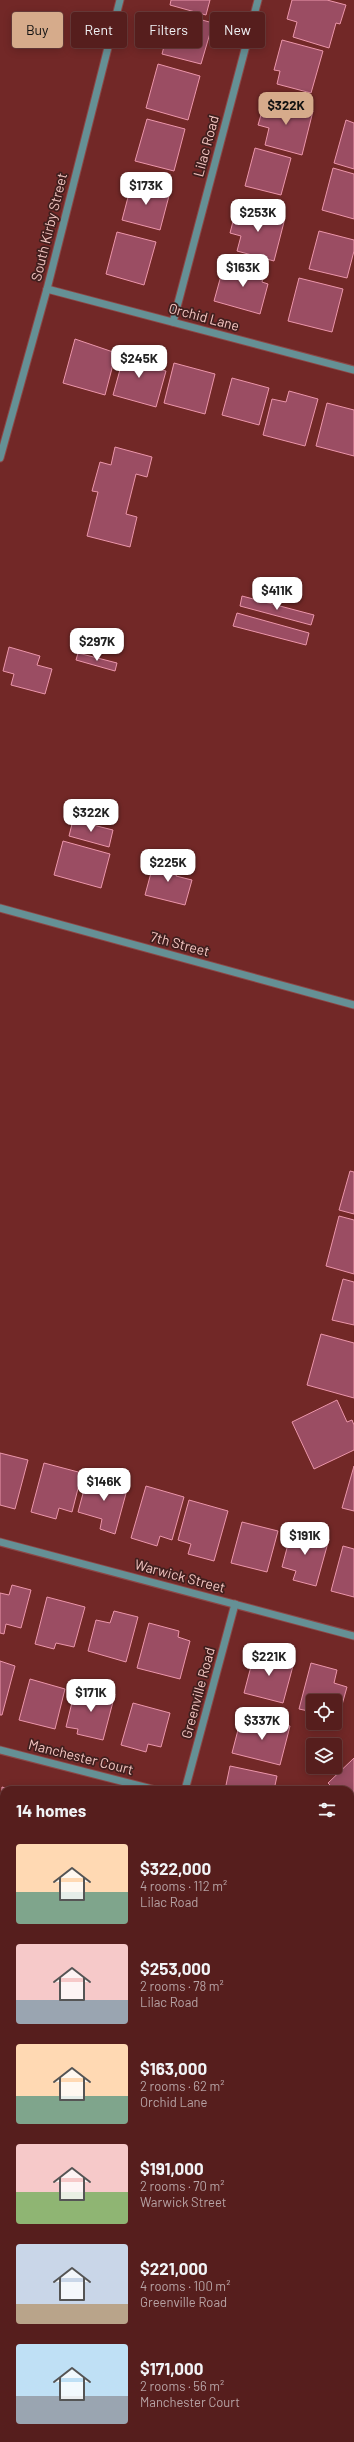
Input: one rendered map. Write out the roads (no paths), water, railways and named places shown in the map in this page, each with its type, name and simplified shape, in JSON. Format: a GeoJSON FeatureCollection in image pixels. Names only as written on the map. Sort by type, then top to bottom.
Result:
{"type":"FeatureCollection","features":[{"type":"Feature","properties":{"kind":"street","name":"South Kirby Street"},"geometry":{"type":"LineString","coordinates":[[0,458],[47,289],[120,0]]}},
{"type":"Feature","properties":{"kind":"street","name":"Lilac Road"},"geometry":{"type":"LineString","coordinates":[[173,322],[258,0]]}},
{"type":"Feature","properties":{"kind":"street","name":"Orchid Lane"},"geometry":{"type":"LineString","coordinates":[[47,289],[354,370]]}},
{"type":"Feature","properties":{"kind":"street","name":"7th Street"},"geometry":{"type":"LineString","coordinates":[[0,908],[354,1005]]}},
{"type":"Feature","properties":{"kind":"street","name":"Warwick Street"},"geometry":{"type":"LineString","coordinates":[[0,1542],[354,1636]]}},
{"type":"Feature","properties":{"kind":"street","name":"Greenville Road"},"geometry":{"type":"LineString","coordinates":[[186,1786],[235,1604]]}},
{"type":"Feature","properties":{"kind":"street","name":"Manchester Court"},"geometry":{"type":"LineString","coordinates":[[0,1750],[140,1786]]}}]}
